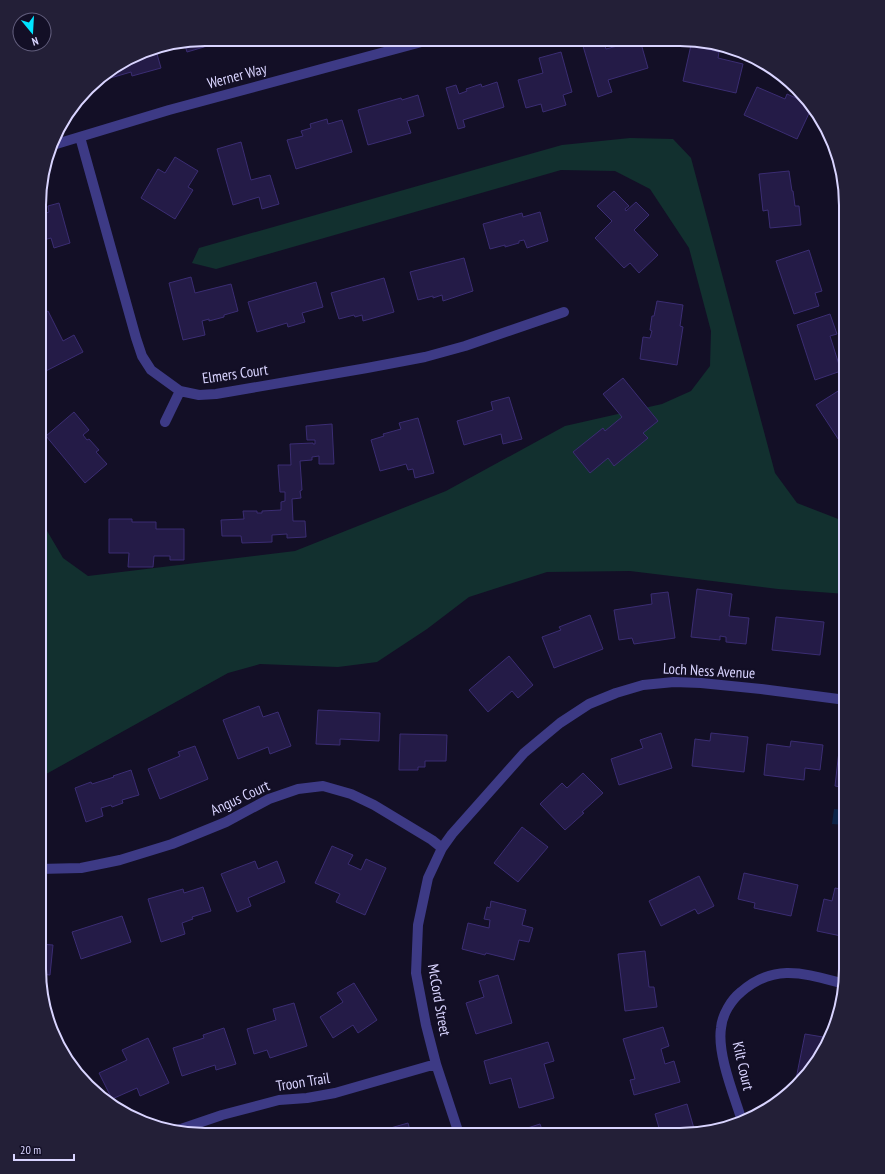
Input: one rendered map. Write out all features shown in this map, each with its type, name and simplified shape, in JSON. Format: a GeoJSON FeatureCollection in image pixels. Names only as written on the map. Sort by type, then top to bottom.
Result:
{"type":"FeatureCollection","features":[{"type":"Feature","properties":{"kind":"street","name":"Werner Way"},"geometry":{"type":"LineString","coordinates":[[58,143],[169,110],[407,46]]}},
{"type":"Feature","properties":{"kind":"street","name":"Elmers Court"},"geometry":{"type":"LineString","coordinates":[[80,137],[142,356],[151,370],[180,391],[199,395],[216,394],[425,357],[465,346],[564,312]]}},
{"type":"Feature","properties":{"kind":"street"},"geometry":{"type":"LineString","coordinates":[[165,422],[180,391]]}},
{"type":"Feature","properties":{"kind":"street","name":"Loch Ness Avenue"},"geometry":{"type":"LineString","coordinates":[[442,848],[452,834],[524,753],[589,704],[616,693],[643,685],[680,682],[761,689],[839,699]]}},
{"type":"Feature","properties":{"kind":"street","name":"Angus Court"},"geometry":{"type":"LineString","coordinates":[[46,870],[81,868],[120,860],[178,841],[226,822],[269,799],[298,789],[323,786],[351,794],[374,805],[432,840],[442,848]]}},
{"type":"Feature","properties":{"kind":"street","name":"McCord Street"},"geometry":{"type":"LineString","coordinates":[[442,848],[428,878],[418,925],[416,974],[426,1025],[436,1064],[457,1128]]}},
{"type":"Feature","properties":{"kind":"street","name":"Kilt Court"},"geometry":{"type":"LineString","coordinates":[[741,1116],[721,1047],[721,1028],[726,1012],[736,996],[750,984],[767,975],[786,973],[805,974],[839,982]]}},
{"type":"Feature","properties":{"kind":"street","name":"Troon Trail"},"geometry":{"type":"LineString","coordinates":[[186,1127],[222,1115],[279,1100],[307,1098],[335,1093],[436,1064]]}},
{"type":"Feature","properties":{"kind":"green space"},"geometry":{"type":"Polygon","coordinates":[[[630,138],[673,139],[691,158],[775,473],[797,503],[839,519],[839,593],[778,589],[630,571],[547,572],[469,597],[427,629],[377,662],[338,667],[260,664],[228,673],[46,774],[46,529],[63,558],[88,576],[295,551],[446,491],[565,426],[662,404],[691,391],[710,366],[711,331],[689,248],[650,189],[615,171],[561,170],[216,269],[192,263],[199,248],[562,145],[630,138]]]}},
{"type":"Feature","properties":{"kind":"water"},"geometry":{"type":"Polygon","coordinates":[[[834,809],[839,809],[839,824],[832,824],[834,809]]]}},
{"type":"Feature","properties":{"kind":"building"},"geometry":{"type":"Polygon","coordinates":[[[208,46],[187,52],[185,47],[208,46]]]}},
{"type":"Feature","properties":{"kind":"building"},"geometry":{"type":"Polygon","coordinates":[[[583,46],[605,46],[606,49],[617,46],[642,46],[648,68],[608,80],[612,92],[598,97],[583,46]]]}},
{"type":"Feature","properties":{"kind":"building"},"geometry":{"type":"Polygon","coordinates":[[[691,46],[719,52],[718,58],[743,64],[736,93],[683,81],[691,46]]]}},
{"type":"Feature","properties":{"kind":"building"},"geometry":{"type":"Polygon","coordinates":[[[561,52],[572,92],[563,95],[566,105],[543,112],[541,104],[526,108],[518,80],[543,73],[539,58],[561,52]]]}},
{"type":"Feature","properties":{"kind":"building"},"geometry":{"type":"Polygon","coordinates":[[[157,53],[161,68],[132,76],[131,72],[109,79],[134,62],[157,53]]]}},
{"type":"Feature","properties":{"kind":"building"},"geometry":{"type":"Polygon","coordinates":[[[497,82],[504,107],[463,120],[465,127],[458,129],[446,88],[456,85],[459,94],[467,91],[466,89],[481,84],[482,87],[497,82]]]}},
{"type":"Feature","properties":{"kind":"building"},"geometry":{"type":"Polygon","coordinates":[[[757,87],[785,99],[787,94],[800,100],[809,112],[797,139],[744,115],[757,87]]]}},
{"type":"Feature","properties":{"kind":"building"},"geometry":{"type":"Polygon","coordinates":[[[418,95],[424,116],[407,121],[411,133],[368,145],[358,110],[401,98],[402,100],[418,95]]]}},
{"type":"Feature","properties":{"kind":"building"},"geometry":{"type":"Polygon","coordinates":[[[327,119],[328,124],[342,120],[352,152],[296,169],[287,140],[303,136],[301,131],[311,128],[310,124],[327,119]]]}},
{"type":"Feature","properties":{"kind":"building"},"geometry":{"type":"Polygon","coordinates":[[[241,142],[251,180],[270,175],[279,204],[262,209],[259,197],[233,205],[217,149],[241,142]]]}},
{"type":"Feature","properties":{"kind":"building"},"geometry":{"type":"Polygon","coordinates":[[[175,157],[198,171],[188,187],[193,190],[175,219],[141,198],[158,169],[165,173],[175,157]]]}},
{"type":"Feature","properties":{"kind":"building"},"geometry":{"type":"Polygon","coordinates":[[[789,171],[795,206],[799,206],[801,225],[770,228],[768,210],[763,211],[759,174],[789,171]]]}},
{"type":"Feature","properties":{"kind":"building"},"geometry":{"type":"Polygon","coordinates":[[[614,191],[629,206],[625,209],[626,211],[636,202],[649,215],[634,230],[658,255],[639,273],[630,263],[624,268],[595,238],[612,221],[597,206],[614,191]]]}},
{"type":"Feature","properties":{"kind":"building"},"geometry":{"type":"Polygon","coordinates":[[[59,203],[70,243],[54,248],[51,238],[46,239],[46,213],[49,212],[48,206],[59,203]]]}},
{"type":"Feature","properties":{"kind":"building"},"geometry":{"type":"Polygon","coordinates":[[[540,212],[548,241],[527,248],[524,240],[505,247],[505,245],[490,249],[483,224],[522,213],[523,217],[540,212]]]}},
{"type":"Feature","properties":{"kind":"building"},"geometry":{"type":"Polygon","coordinates":[[[809,250],[822,291],[815,293],[819,306],[794,314],[776,261],[809,250]]]}},
{"type":"Feature","properties":{"kind":"building"},"geometry":{"type":"Polygon","coordinates":[[[464,258],[473,291],[443,301],[442,295],[418,300],[410,272],[464,258]]]}},
{"type":"Feature","properties":{"kind":"building"},"geometry":{"type":"Polygon","coordinates":[[[191,277],[195,293],[231,284],[238,311],[224,315],[224,317],[209,321],[209,319],[202,321],[205,335],[183,340],[169,283],[191,277]]]}},
{"type":"Feature","properties":{"kind":"building"},"geometry":{"type":"Polygon","coordinates":[[[384,278],[394,312],[363,321],[362,315],[355,317],[354,315],[339,319],[331,293],[384,278]]]}},
{"type":"Feature","properties":{"kind":"building"},"geometry":{"type":"Polygon","coordinates":[[[316,282],[323,307],[302,313],[305,322],[288,327],[287,323],[257,332],[248,302],[316,282]]]}},
{"type":"Feature","properties":{"kind":"building"},"geometry":{"type":"Polygon","coordinates":[[[657,301],[683,305],[680,326],[683,327],[677,365],[640,359],[643,337],[650,338],[652,331],[650,330],[652,316],[654,316],[657,301]]]}},
{"type":"Feature","properties":{"kind":"building"},"geometry":{"type":"Polygon","coordinates":[[[48,311],[63,341],[74,335],[83,352],[46,371],[46,312],[48,311]]]}},
{"type":"Feature","properties":{"kind":"building"},"geometry":{"type":"Polygon","coordinates":[[[830,314],[837,334],[830,336],[839,365],[839,372],[815,380],[797,325],[830,314]]]}},
{"type":"Feature","properties":{"kind":"building"},"geometry":{"type":"Polygon","coordinates":[[[623,378],[658,421],[643,433],[648,438],[614,466],[608,458],[590,473],[573,452],[603,428],[605,431],[622,417],[603,394],[623,378]]]}},
{"type":"Feature","properties":{"kind":"building"},"geometry":{"type":"Polygon","coordinates":[[[839,390],[839,440],[816,405],[839,390]]]}},
{"type":"Feature","properties":{"kind":"building"},"geometry":{"type":"Polygon","coordinates":[[[509,397],[522,439],[503,444],[501,434],[464,445],[457,421],[493,410],[491,402],[509,397]]]}},
{"type":"Feature","properties":{"kind":"building"},"geometry":{"type":"Polygon","coordinates":[[[74,412],[89,430],[83,435],[99,450],[96,452],[107,464],[85,483],[46,436],[74,412]]]}},
{"type":"Feature","properties":{"kind":"building"},"geometry":{"type":"Polygon","coordinates":[[[418,418],[434,473],[415,478],[413,469],[408,470],[406,464],[380,471],[371,440],[384,436],[383,434],[401,429],[399,423],[418,418]]]}},
{"type":"Feature","properties":{"kind":"building"},"geometry":{"type":"Polygon","coordinates":[[[332,424],[334,464],[319,464],[319,456],[312,457],[312,460],[300,461],[302,490],[300,491],[301,498],[292,499],[293,521],[305,521],[306,537],[287,538],[287,534],[272,535],[272,542],[242,543],[241,536],[222,536],[221,520],[244,519],[243,511],[257,511],[257,513],[262,513],[262,511],[281,510],[281,502],[285,501],[285,492],[280,492],[278,465],[291,465],[290,444],[315,444],[315,440],[307,440],[306,426],[332,424]]]}},
{"type":"Feature","properties":{"kind":"building"},"geometry":{"type":"Polygon","coordinates":[[[109,519],[132,519],[132,522],[156,522],[156,529],[184,529],[184,560],[170,560],[170,556],[154,556],[153,567],[128,567],[129,553],[109,553],[109,519]]]}},
{"type":"Feature","properties":{"kind":"building"},"geometry":{"type":"Polygon","coordinates":[[[697,589],[732,594],[729,616],[749,618],[746,644],[726,642],[726,637],[720,636],[720,640],[691,637],[697,589]]]}},
{"type":"Feature","properties":{"kind":"building"},"geometry":{"type":"Polygon","coordinates":[[[668,592],[675,638],[634,644],[632,638],[619,640],[614,610],[652,604],[651,594],[668,592]]]}},
{"type":"Feature","properties":{"kind":"building"},"geometry":{"type":"Polygon","coordinates":[[[590,615],[603,649],[554,668],[542,637],[561,630],[559,627],[590,615]]]}},
{"type":"Feature","properties":{"kind":"building"},"geometry":{"type":"Polygon","coordinates":[[[776,617],[824,622],[820,655],[772,650],[776,617]]]}},
{"type":"Feature","properties":{"kind":"building"},"geometry":{"type":"Polygon","coordinates":[[[509,656],[533,685],[518,698],[512,691],[488,712],[469,690],[509,656]]]}},
{"type":"Feature","properties":{"kind":"building"},"geometry":{"type":"Polygon","coordinates":[[[259,706],[263,717],[278,712],[291,746],[270,754],[268,747],[238,759],[223,720],[259,706]]]}},
{"type":"Feature","properties":{"kind":"building"},"geometry":{"type":"Polygon","coordinates":[[[318,710],[380,713],[379,741],[340,739],[340,745],[316,744],[318,710]]]}},
{"type":"Feature","properties":{"kind":"building"},"geometry":{"type":"Polygon","coordinates":[[[661,733],[672,768],[619,785],[611,759],[643,748],[640,740],[661,733]]]}},
{"type":"Feature","properties":{"kind":"building"},"geometry":{"type":"Polygon","coordinates":[[[711,733],[748,737],[744,772],[692,766],[695,739],[710,741],[711,733]]]}},
{"type":"Feature","properties":{"kind":"building"},"geometry":{"type":"Polygon","coordinates":[[[400,734],[447,735],[446,761],[425,761],[425,767],[418,767],[418,770],[399,770],[400,734]]]}},
{"type":"Feature","properties":{"kind":"building"},"geometry":{"type":"Polygon","coordinates":[[[791,741],[823,745],[820,770],[805,768],[804,780],[764,775],[767,744],[790,747],[791,741]]]}},
{"type":"Feature","properties":{"kind":"building"},"geometry":{"type":"Polygon","coordinates":[[[195,746],[208,779],[160,799],[148,769],[180,756],[178,752],[195,746]]]}},
{"type":"Feature","properties":{"kind":"building"},"geometry":{"type":"Polygon","coordinates":[[[839,751],[839,787],[835,786],[839,751]]]}},
{"type":"Feature","properties":{"kind":"building"},"geometry":{"type":"Polygon","coordinates":[[[131,770],[139,795],[122,800],[123,803],[112,807],[111,805],[101,808],[103,816],[86,822],[75,788],[91,782],[92,784],[114,777],[113,776],[131,770]]]}},
{"type":"Feature","properties":{"kind":"building"},"geometry":{"type":"Polygon","coordinates":[[[583,773],[603,793],[565,830],[540,804],[562,783],[567,788],[583,773]]]}},
{"type":"Feature","properties":{"kind":"building"},"geometry":{"type":"Polygon","coordinates":[[[522,827],[548,847],[518,882],[494,863],[522,827]]]}},
{"type":"Feature","properties":{"kind":"building"},"geometry":{"type":"Polygon","coordinates":[[[332,846],[353,855],[348,864],[361,870],[366,859],[386,868],[365,915],[336,902],[340,894],[315,883],[332,846]]]}},
{"type":"Feature","properties":{"kind":"building"},"geometry":{"type":"Polygon","coordinates":[[[255,861],[258,869],[277,861],[285,882],[248,898],[251,906],[237,912],[221,874],[255,861]]]}},
{"type":"Feature","properties":{"kind":"building"},"geometry":{"type":"Polygon","coordinates":[[[744,873],[798,885],[791,916],[754,908],[755,903],[738,899],[744,873]]]}},
{"type":"Feature","properties":{"kind":"building"},"geometry":{"type":"Polygon","coordinates":[[[699,876],[714,906],[698,914],[695,909],[661,926],[649,901],[699,876]]]}},
{"type":"Feature","properties":{"kind":"building"},"geometry":{"type":"Polygon","coordinates":[[[203,887],[211,911],[192,917],[193,919],[182,923],[185,934],[161,942],[148,899],[183,889],[184,893],[203,887]]]}},
{"type":"Feature","properties":{"kind":"building"},"geometry":{"type":"Polygon","coordinates":[[[835,888],[839,889],[839,936],[817,931],[824,899],[832,901],[835,888]]]}},
{"type":"Feature","properties":{"kind":"building"},"geometry":{"type":"Polygon","coordinates":[[[491,901],[526,910],[522,925],[533,928],[529,942],[519,940],[514,960],[462,949],[468,923],[489,928],[490,920],[484,919],[487,907],[490,908],[491,901]]]}},
{"type":"Feature","properties":{"kind":"building"},"geometry":{"type":"Polygon","coordinates":[[[122,916],[131,942],[81,959],[72,932],[122,916]]]}},
{"type":"Feature","properties":{"kind":"building"},"geometry":{"type":"Polygon","coordinates":[[[46,944],[53,945],[50,975],[46,975],[46,944]]]}},
{"type":"Feature","properties":{"kind":"building"},"geometry":{"type":"Polygon","coordinates":[[[645,951],[649,987],[654,987],[657,1007],[625,1011],[618,954],[645,951]]]}},
{"type":"Feature","properties":{"kind":"building"},"geometry":{"type":"Polygon","coordinates":[[[498,975],[512,1023],[476,1034],[466,1003],[484,997],[479,981],[498,975]]]}},
{"type":"Feature","properties":{"kind":"building"},"geometry":{"type":"Polygon","coordinates":[[[354,983],[377,1020],[358,1033],[353,1025],[333,1038],[320,1017],[343,1002],[337,993],[354,983]]]}},
{"type":"Feature","properties":{"kind":"building"},"geometry":{"type":"Polygon","coordinates":[[[294,1003],[307,1046],[270,1058],[267,1050],[254,1054],[247,1029],[276,1020],[273,1009],[294,1003]]]}},
{"type":"Feature","properties":{"kind":"building"},"geometry":{"type":"Polygon","coordinates":[[[663,1027],[669,1046],[661,1049],[665,1064],[674,1061],[680,1082],[634,1095],[630,1080],[635,1079],[623,1039],[663,1027]]]}},
{"type":"Feature","properties":{"kind":"building"},"geometry":{"type":"Polygon","coordinates":[[[224,1028],[236,1064],[216,1070],[215,1065],[182,1076],[173,1048],[204,1038],[203,1035],[224,1028]]]}},
{"type":"Feature","properties":{"kind":"building"},"geometry":{"type":"Polygon","coordinates":[[[805,1034],[824,1037],[812,1058],[796,1078],[805,1034]]]}},
{"type":"Feature","properties":{"kind":"building"},"geometry":{"type":"Polygon","coordinates":[[[148,1038],[169,1083],[140,1096],[137,1088],[113,1099],[99,1073],[127,1060],[122,1050],[148,1038]]]}},
{"type":"Feature","properties":{"kind":"building"},"geometry":{"type":"Polygon","coordinates":[[[548,1042],[554,1061],[544,1064],[554,1098],[519,1108],[511,1078],[490,1084],[484,1061],[548,1042]]]}},
{"type":"Feature","properties":{"kind":"building"},"geometry":{"type":"Polygon","coordinates":[[[687,1104],[694,1128],[659,1128],[655,1114],[687,1104]]]}},
{"type":"Feature","properties":{"kind":"building"},"geometry":{"type":"Polygon","coordinates":[[[408,1123],[409,1128],[390,1128],[408,1123]]]}},
{"type":"Feature","properties":{"kind":"building"},"geometry":{"type":"Polygon","coordinates":[[[540,1124],[541,1128],[528,1128],[540,1124]]]}}]}
